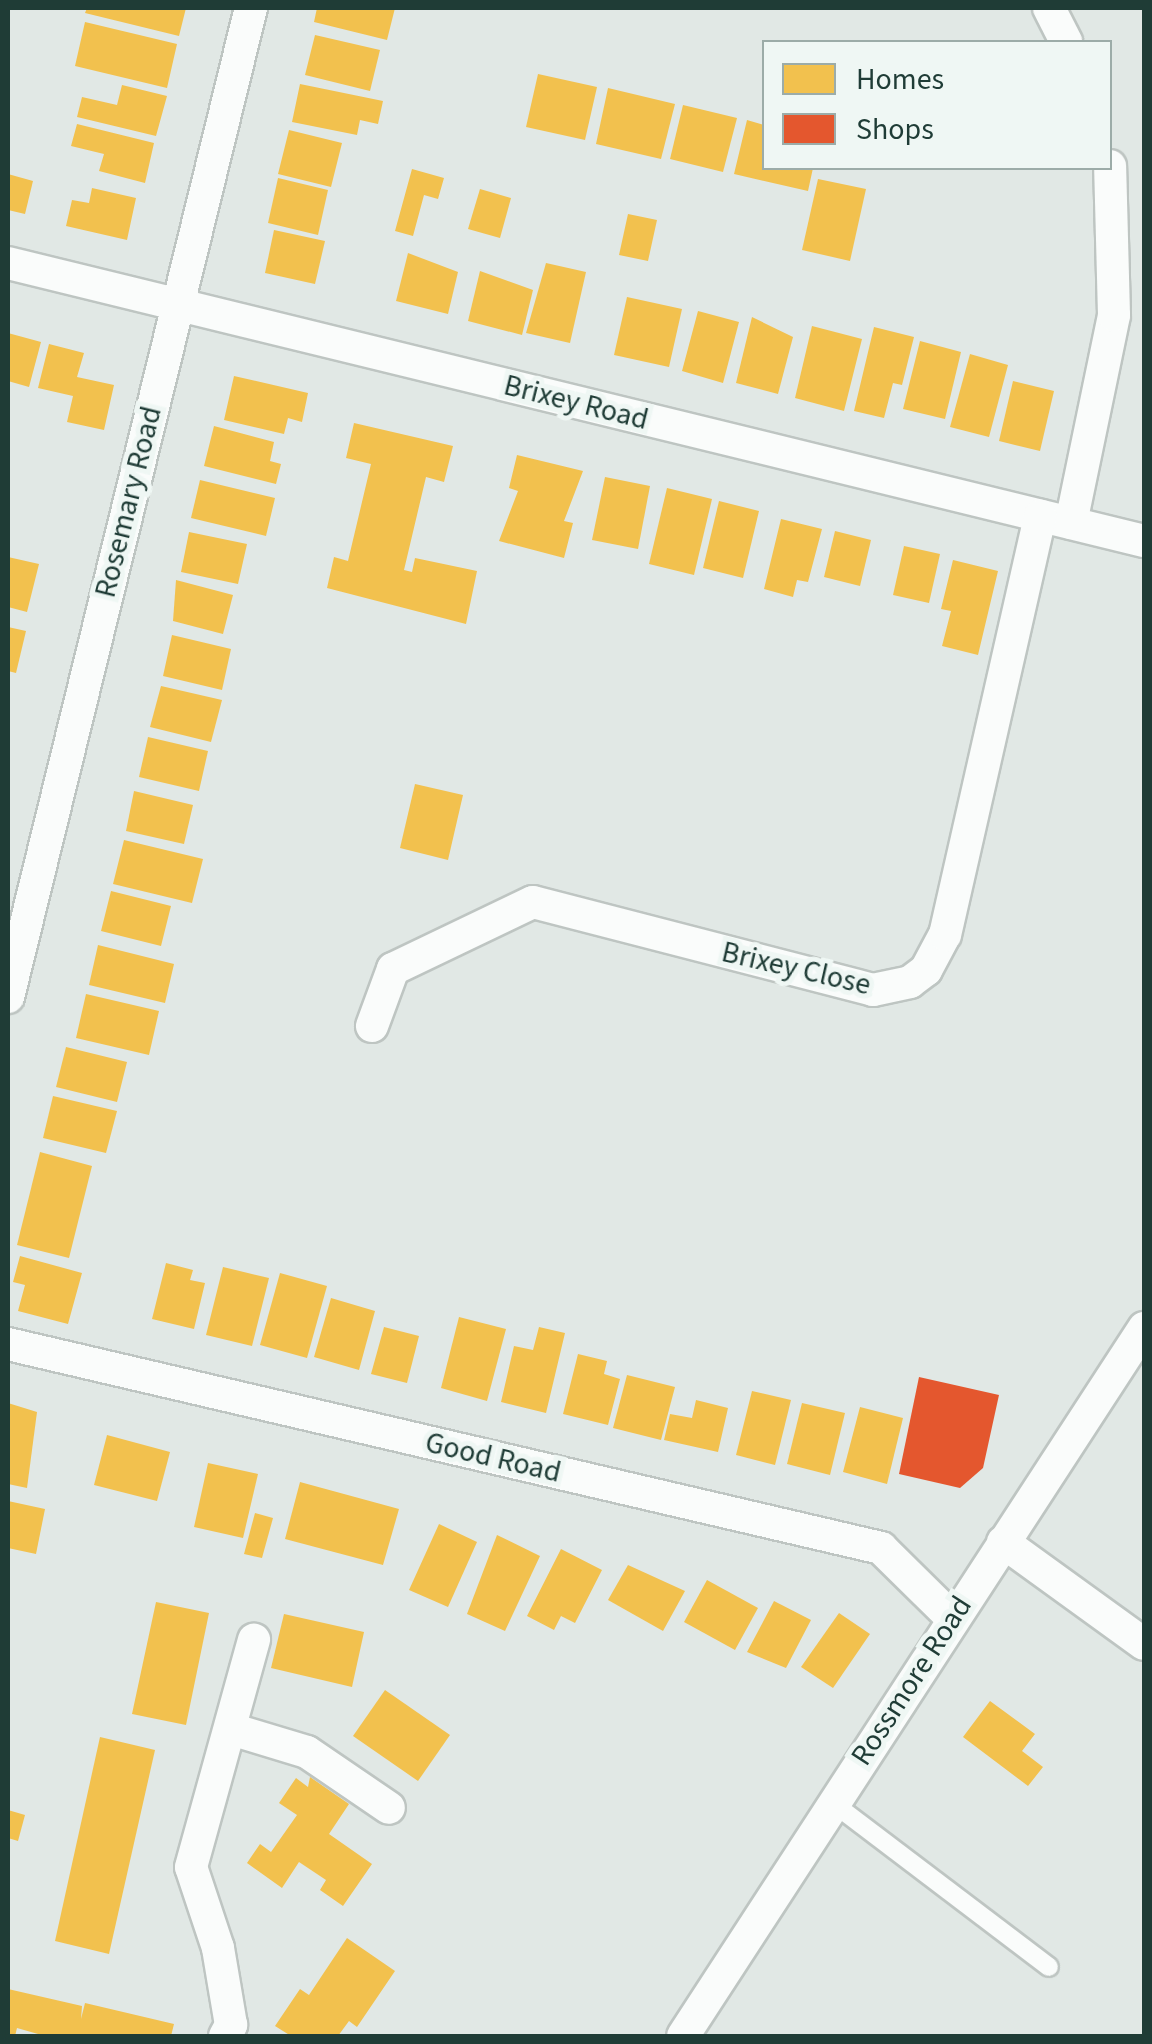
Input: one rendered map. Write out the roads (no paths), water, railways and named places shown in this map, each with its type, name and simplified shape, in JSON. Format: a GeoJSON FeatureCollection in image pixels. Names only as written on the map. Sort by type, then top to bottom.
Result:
{"type":"FeatureCollection","features":[{"type":"Feature","properties":{"kind":"street","name":"Rosemary Road"},"geometry":{"type":"LineString","coordinates":[[8,996],[251,8]]}},
{"type":"Feature","properties":{"kind":"street"},"geometry":{"type":"LineString","coordinates":[[1049,8],[1065,40]]}},
{"type":"Feature","properties":{"kind":"street","name":"Brixey Close"},"geometry":{"type":"LineString","coordinates":[[372,1026],[393,969],[533,902],[873,990],[901,985],[926,970],[945,934],[1114,315],[1110,170]]}},
{"type":"Feature","properties":{"kind":"street","name":"Brixey Road"},"geometry":{"type":"LineString","coordinates":[[8,264],[1144,541]]}},
{"type":"Feature","properties":{"kind":"street","name":"Rossmore Road"},"geometry":{"type":"LineString","coordinates":[[683,2036],[1144,1328]]}},
{"type":"Feature","properties":{"kind":"street","name":"Good Road"},"geometry":{"type":"LineString","coordinates":[[8,1344],[881,1548],[952,1618]]}},
{"type":"Feature","properties":{"kind":"street"},"geometry":{"type":"LineString","coordinates":[[1003,1542],[1144,1644]]}},
{"type":"Feature","properties":{"kind":"street"},"geometry":{"type":"LineString","coordinates":[[225,2036],[232,2025],[218,1948],[191,1867],[254,1640]]}},
{"type":"Feature","properties":{"kind":"street"},"geometry":{"type":"LineString","coordinates":[[231,1728],[307,1752],[389,1808]]}},
{"type":"Feature","properties":{"kind":"lane"},"geometry":{"type":"LineString","coordinates":[[833,1803],[1049,1967]]}}]}
